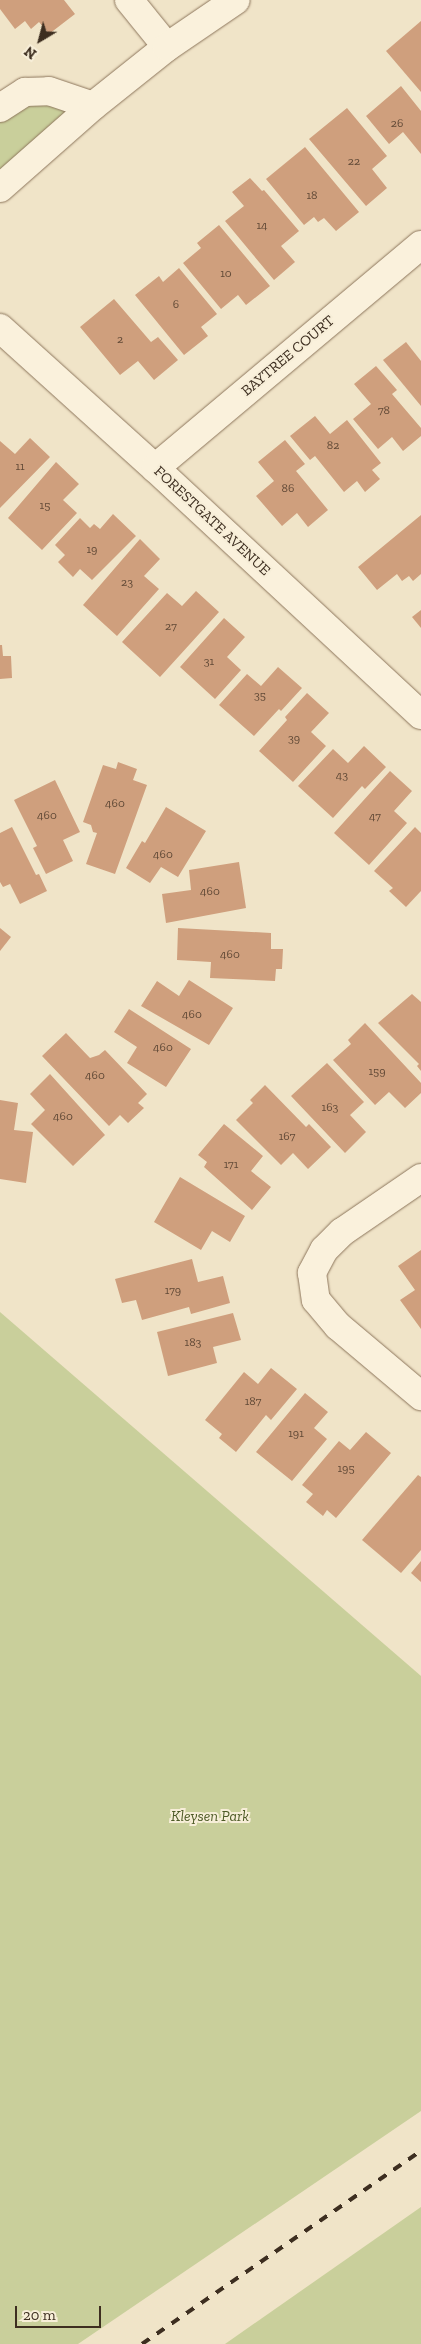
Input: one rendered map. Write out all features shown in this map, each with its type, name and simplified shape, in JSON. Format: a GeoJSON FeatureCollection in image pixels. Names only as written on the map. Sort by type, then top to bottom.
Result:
{"type":"FeatureCollection","features":[{"type":"Feature","properties":{"kind":"street"},"geometry":{"type":"LineString","coordinates":[[129,0],[167,47]]}},
{"type":"Feature","properties":{"kind":"street"},"geometry":{"type":"LineString","coordinates":[[0,188],[93,106],[167,47],[236,0]]}},
{"type":"Feature","properties":{"kind":"street"},"geometry":{"type":"LineString","coordinates":[[0,108],[25,92],[49,91],[93,106]]}},
{"type":"Feature","properties":{"kind":"street","name":"BAYTREE COURT"},"geometry":{"type":"LineString","coordinates":[[155,468],[421,245]]}},
{"type":"Feature","properties":{"kind":"street","name":"FORESTGATE AVENUE"},"geometry":{"type":"LineString","coordinates":[[0,328],[155,468],[421,715]]}},
{"type":"Feature","properties":{"kind":"street"},"geometry":{"type":"LineString","coordinates":[[421,1178],[342,1232],[324,1250],[312,1273],[316,1300],[338,1326],[421,1396]]}},
{"type":"Feature","properties":{"kind":"green space"},"geometry":{"type":"Polygon","coordinates":[[[8,101],[93,106],[0,188],[0,108],[8,101]]]}},
{"type":"Feature","properties":{"kind":"green space","name":"Kleysen Park"},"geometry":{"type":"Polygon","coordinates":[[[0,1312],[421,1676],[421,2111],[78,2344],[0,2344],[0,1312]]]}},
{"type":"Feature","properties":{"kind":"green space"},"geometry":{"type":"Polygon","coordinates":[[[421,2207],[421,2344],[225,2344],[421,2207]]]}},
{"type":"Feature","properties":{"kind":"building"},"geometry":{"type":"Polygon","coordinates":[[[0,0],[64,0],[75,14],[49,34],[39,22],[31,29],[25,21],[15,29],[0,9],[0,0]]]}},
{"type":"Feature","properties":{"kind":"building"},"geometry":{"type":"Polygon","coordinates":[[[421,21],[421,92],[386,51],[421,21]]]}},
{"type":"Feature","properties":{"kind":"building"},"geometry":{"type":"Polygon","coordinates":[[[401,86],[421,111],[421,154],[403,132],[389,144],[366,116],[401,86]]]}},
{"type":"Feature","properties":{"kind":"building"},"geometry":{"type":"Polygon","coordinates":[[[347,108],[387,156],[372,169],[387,188],[366,206],[309,139],[347,108]]]}},
{"type":"Feature","properties":{"kind":"building"},"geometry":{"type":"Polygon","coordinates":[[[305,147],[359,212],[336,231],[324,218],[318,222],[314,217],[304,225],[266,179],[305,147]]]}},
{"type":"Feature","properties":{"kind":"building"},"geometry":{"type":"Polygon","coordinates":[[[250,178],[262,191],[264,190],[299,231],[281,246],[295,262],[274,280],[225,221],[244,206],[232,192],[250,178]]]}},
{"type":"Feature","properties":{"kind":"building"},"geometry":{"type":"Polygon","coordinates":[[[219,225],[270,286],[246,305],[238,295],[221,309],[183,263],[201,248],[197,243],[219,225]]]}},
{"type":"Feature","properties":{"kind":"building"},"geometry":{"type":"Polygon","coordinates":[[[179,268],[217,314],[201,327],[208,336],[184,355],[135,295],[159,276],[163,282],[179,268]]]}},
{"type":"Feature","properties":{"kind":"building"},"geometry":{"type":"Polygon","coordinates":[[[114,299],[151,342],[158,337],[178,360],[154,380],[138,361],[120,375],[80,327],[114,299]]]}},
{"type":"Feature","properties":{"kind":"building"},"geometry":{"type":"Polygon","coordinates":[[[406,342],[421,361],[421,406],[383,360],[406,342]]]}},
{"type":"Feature","properties":{"kind":"building"},"geometry":{"type":"Polygon","coordinates":[[[376,366],[397,390],[392,394],[421,428],[421,436],[403,451],[392,437],[378,449],[353,419],[371,404],[354,384],[376,366]]]}},
{"type":"Feature","properties":{"kind":"building"},"geometry":{"type":"Polygon","coordinates":[[[315,416],[330,434],[347,420],[381,463],[372,470],[380,479],[365,492],[357,481],[344,492],[315,456],[310,460],[290,436],[315,416]]]}},
{"type":"Feature","properties":{"kind":"building"},"geometry":{"type":"Polygon","coordinates":[[[30,438],[50,457],[0,508],[0,441],[15,454],[30,438]]]}},
{"type":"Feature","properties":{"kind":"building"},"geometry":{"type":"Polygon","coordinates":[[[285,440],[305,464],[296,471],[328,510],[308,527],[297,513],[282,526],[256,496],[274,481],[258,462],[285,440]]]}},
{"type":"Feature","properties":{"kind":"building"},"geometry":{"type":"Polygon","coordinates":[[[56,462],[79,484],[63,500],[77,513],[42,550],[8,518],[56,462]]]}},
{"type":"Feature","properties":{"kind":"building"},"geometry":{"type":"Polygon","coordinates":[[[113,514],[136,536],[92,580],[80,569],[73,577],[58,562],[65,555],[55,545],[80,518],[90,528],[94,524],[100,529],[113,514]]]}},
{"type":"Feature","properties":{"kind":"building"},"geometry":{"type":"Polygon","coordinates":[[[421,515],[421,574],[413,581],[409,576],[402,581],[397,574],[377,590],[358,567],[421,515]]]}},
{"type":"Feature","properties":{"kind":"building"},"geometry":{"type":"Polygon","coordinates":[[[140,539],[160,559],[144,576],[159,589],[117,636],[83,605],[140,539]]]}},
{"type":"Feature","properties":{"kind":"building"},"geometry":{"type":"Polygon","coordinates":[[[196,591],[219,612],[160,677],[122,642],[167,593],[182,606],[196,591]]]}},
{"type":"Feature","properties":{"kind":"building"},"geometry":{"type":"Polygon","coordinates":[[[421,610],[421,628],[412,617],[421,610]]]}},
{"type":"Feature","properties":{"kind":"building"},"geometry":{"type":"Polygon","coordinates":[[[224,618],[245,637],[227,657],[241,670],[215,699],[180,667],[224,618]]]}},
{"type":"Feature","properties":{"kind":"building"},"geometry":{"type":"Polygon","coordinates":[[[0,645],[2,645],[3,656],[11,656],[12,678],[0,679],[0,645]]]}},
{"type":"Feature","properties":{"kind":"building"},"geometry":{"type":"Polygon","coordinates":[[[278,667],[302,688],[254,736],[219,705],[247,674],[261,686],[278,667]]]}},
{"type":"Feature","properties":{"kind":"building"},"geometry":{"type":"Polygon","coordinates":[[[307,693],[329,713],[311,732],[326,746],[293,782],[259,751],[287,720],[285,717],[307,693]]]}},
{"type":"Feature","properties":{"kind":"building"},"geometry":{"type":"Polygon","coordinates":[[[364,746],[386,767],[365,789],[362,786],[333,818],[298,786],[333,749],[348,763],[364,746]]]}},
{"type":"Feature","properties":{"kind":"building"},"geometry":{"type":"Polygon","coordinates":[[[118,762],[137,769],[133,780],[147,785],[115,874],[86,864],[97,833],[93,832],[91,825],[83,822],[103,765],[116,769],[118,762]]]}},
{"type":"Feature","properties":{"kind":"building"},"geometry":{"type":"Polygon","coordinates":[[[390,771],[412,791],[394,811],[407,823],[369,865],[334,833],[390,771]]]}},
{"type":"Feature","properties":{"kind":"building"},"geometry":{"type":"Polygon","coordinates":[[[55,780],[80,832],[63,840],[73,861],[46,874],[33,848],[37,846],[14,800],[55,780]]]}},
{"type":"Feature","properties":{"kind":"building"},"geometry":{"type":"Polygon","coordinates":[[[166,807],[206,831],[178,877],[161,867],[150,883],[126,868],[142,841],[145,843],[166,807]]]}},
{"type":"Feature","properties":{"kind":"building"},"geometry":{"type":"Polygon","coordinates":[[[12,827],[36,875],[39,874],[47,891],[20,904],[10,884],[3,887],[0,882],[0,833],[12,827]]]}},
{"type":"Feature","properties":{"kind":"building"},"geometry":{"type":"Polygon","coordinates":[[[415,827],[421,833],[421,891],[406,907],[389,891],[393,888],[374,871],[415,827]]]}},
{"type":"Feature","properties":{"kind":"building"},"geometry":{"type":"Polygon","coordinates":[[[239,862],[246,908],[166,923],[162,894],[191,890],[189,870],[239,862]]]}},
{"type":"Feature","properties":{"kind":"building"},"geometry":{"type":"Polygon","coordinates":[[[0,928],[11,937],[0,951],[0,928]]]}},
{"type":"Feature","properties":{"kind":"building"},"geometry":{"type":"Polygon","coordinates":[[[178,928],[271,933],[271,949],[283,949],[282,969],[276,969],[275,981],[210,978],[211,962],[177,960],[178,928]]]}},
{"type":"Feature","properties":{"kind":"building"},"geometry":{"type":"Polygon","coordinates":[[[189,980],[233,1008],[209,1045],[141,1006],[157,981],[179,996],[189,980]]]}},
{"type":"Feature","properties":{"kind":"building"},"geometry":{"type":"Polygon","coordinates":[[[412,994],[421,1002],[421,1071],[417,1066],[419,1064],[378,1023],[412,994]]]}},
{"type":"Feature","properties":{"kind":"building"},"geometry":{"type":"Polygon","coordinates":[[[129,1009],[191,1049],[166,1087],[127,1063],[137,1047],[114,1032],[129,1009]]]}},
{"type":"Feature","properties":{"kind":"building"},"geometry":{"type":"Polygon","coordinates":[[[365,1023],[421,1083],[421,1093],[405,1108],[389,1092],[375,1105],[333,1060],[351,1044],[348,1040],[365,1023]]]}},
{"type":"Feature","properties":{"kind":"building"},"geometry":{"type":"Polygon","coordinates":[[[66,1033],[90,1058],[99,1055],[105,1050],[147,1094],[138,1103],[144,1108],[128,1123],[120,1115],[109,1126],[42,1056],[66,1033]]]}},
{"type":"Feature","properties":{"kind":"building"},"geometry":{"type":"Polygon","coordinates":[[[327,1063],[364,1102],[350,1115],[366,1132],[345,1153],[291,1096],[327,1063]]]}},
{"type":"Feature","properties":{"kind":"building"},"geometry":{"type":"Polygon","coordinates":[[[50,1074],[105,1135],[73,1166],[31,1124],[45,1110],[30,1094],[50,1074]]]}},
{"type":"Feature","properties":{"kind":"building"},"geometry":{"type":"Polygon","coordinates":[[[265,1085],[306,1127],[309,1124],[331,1147],[308,1169],[293,1153],[281,1165],[236,1120],[253,1103],[250,1100],[265,1085]]]}},
{"type":"Feature","properties":{"kind":"building"},"geometry":{"type":"Polygon","coordinates":[[[0,1100],[18,1103],[14,1130],[33,1132],[26,1183],[0,1179],[0,1100]]]}},
{"type":"Feature","properties":{"kind":"building"},"geometry":{"type":"Polygon","coordinates":[[[224,1124],[263,1156],[251,1171],[271,1187],[252,1210],[204,1167],[207,1162],[198,1155],[224,1124]]]}},
{"type":"Feature","properties":{"kind":"building"},"geometry":{"type":"Polygon","coordinates":[[[180,1177],[245,1216],[230,1242],[212,1231],[201,1250],[154,1222],[180,1177]]]}},
{"type":"Feature","properties":{"kind":"building"},"geometry":{"type":"Polygon","coordinates":[[[421,1250],[421,1329],[400,1300],[415,1290],[398,1266],[421,1250]]]}},
{"type":"Feature","properties":{"kind":"building"},"geometry":{"type":"Polygon","coordinates":[[[192,1259],[198,1282],[223,1276],[230,1303],[191,1314],[189,1307],[142,1320],[136,1300],[122,1303],[115,1279],[192,1259]]]}},
{"type":"Feature","properties":{"kind":"building"},"geometry":{"type":"Polygon","coordinates":[[[233,1313],[241,1340],[213,1347],[217,1363],[168,1376],[157,1332],[233,1313]]]}},
{"type":"Feature","properties":{"kind":"building"},"geometry":{"type":"Polygon","coordinates":[[[271,1368],[297,1389],[271,1420],[266,1415],[236,1452],[219,1438],[222,1434],[205,1420],[244,1372],[258,1384],[271,1368]]]}},
{"type":"Feature","properties":{"kind":"building"},"geometry":{"type":"Polygon","coordinates":[[[305,1393],[328,1412],[314,1428],[327,1439],[292,1481],[256,1452],[305,1393]]]}},
{"type":"Feature","properties":{"kind":"building"},"geometry":{"type":"Polygon","coordinates":[[[366,1432],[391,1453],[336,1518],[327,1510],[323,1516],[306,1502],[313,1494],[302,1485],[339,1441],[350,1450],[366,1432]]]}},
{"type":"Feature","properties":{"kind":"building"},"geometry":{"type":"Polygon","coordinates":[[[418,1475],[421,1477],[421,1550],[401,1573],[362,1540],[418,1475]]]}},
{"type":"Feature","properties":{"kind":"building"},"geometry":{"type":"Polygon","coordinates":[[[421,1561],[421,1582],[411,1573],[421,1561]]]}},
{"type":"Feature","properties":{"kind":"railway"},"geometry":{"type":"LineString","coordinates":[[142,2344],[421,2151]]}}]}
